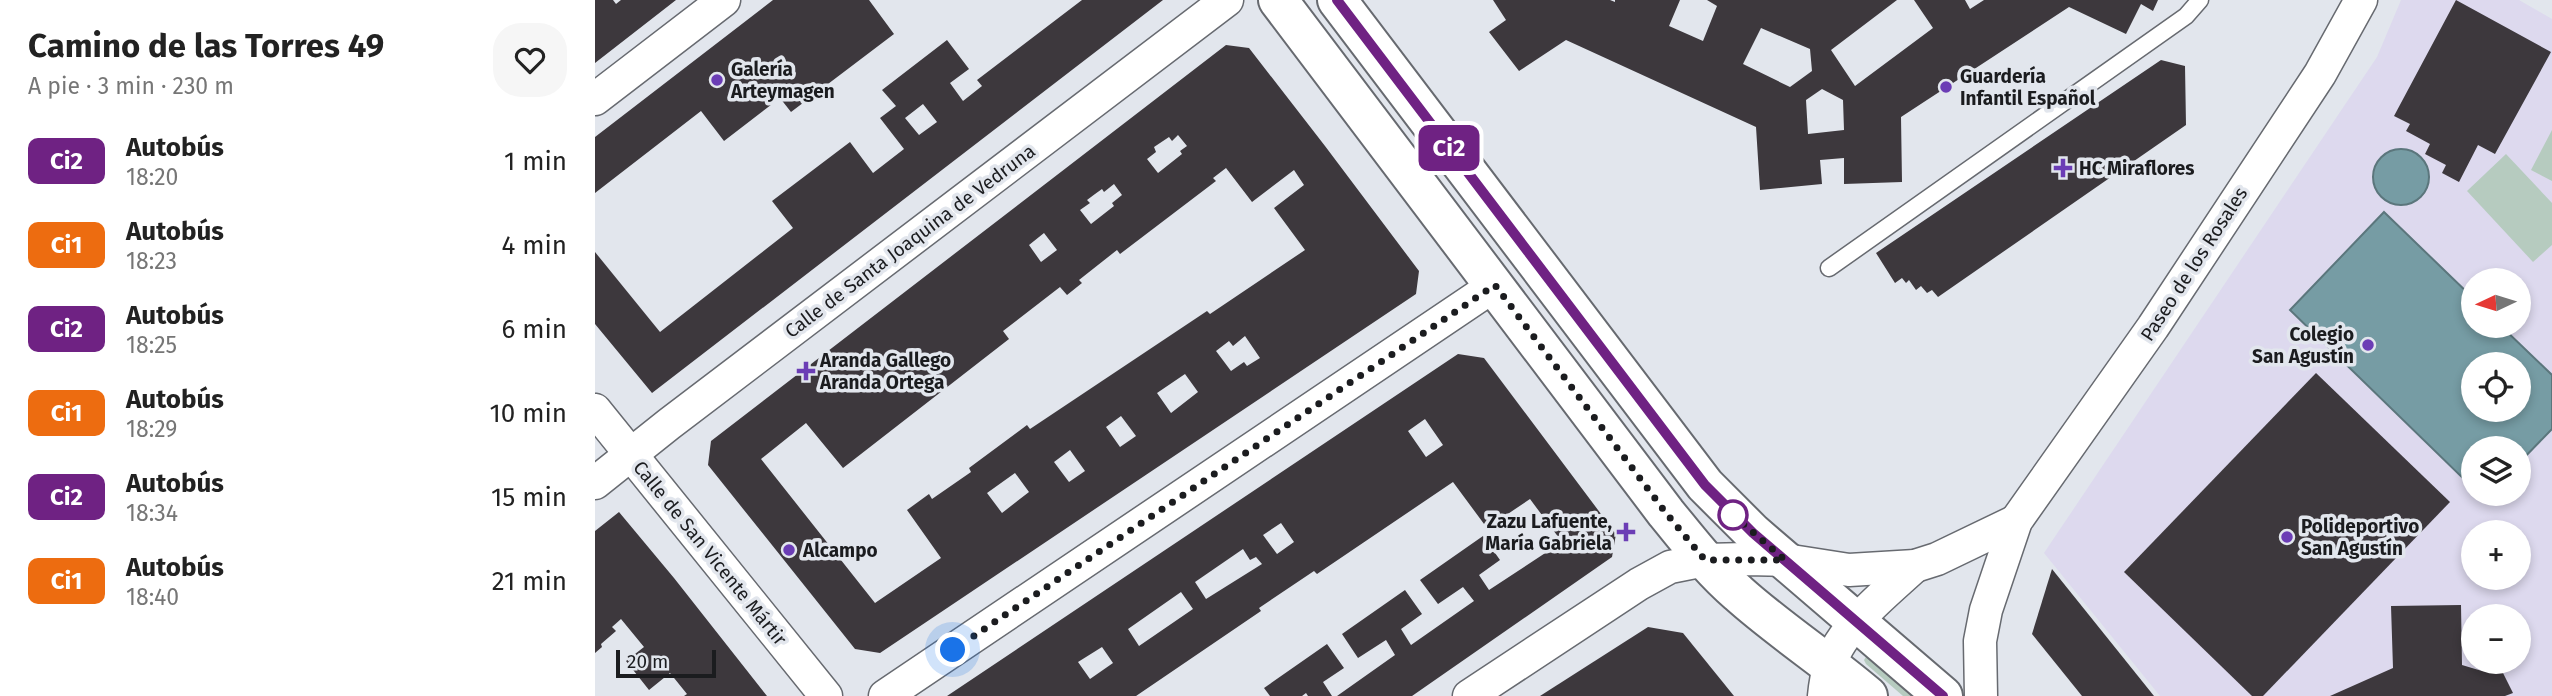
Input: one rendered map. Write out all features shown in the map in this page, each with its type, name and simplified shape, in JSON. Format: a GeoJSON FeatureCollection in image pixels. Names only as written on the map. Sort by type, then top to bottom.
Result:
{"type":"FeatureCollection","features":[{"type":"Feature","properties":{"kind":"main road"},"geometry":{"type":"LineString","coordinates":[[1277,0],[1666,513],[1705,560],[1827,680],[1868,696]]}},
{"type":"Feature","properties":{"kind":"main road"},"geometry":{"type":"LineString","coordinates":[[1337,0],[1688,464],[1721,503],[1943,696]]}},
{"type":"Feature","properties":{"kind":"street"},"geometry":{"type":"LineString","coordinates":[[595,99],[724,0]]}},
{"type":"Feature","properties":{"kind":"street","name":"Calle de Santa Joaquina de Vedruna"},"geometry":{"type":"LineString","coordinates":[[595,483],[1227,0]]}},
{"type":"Feature","properties":{"kind":"street","name":"Paseo de los Rosales"},"geometry":{"type":"LineString","coordinates":[[1981,696],[1980,641],[1986,610],[2015,521],[2153,327],[2320,74],[2361,0]]}},
{"type":"Feature","properties":{"kind":"street"},"geometry":{"type":"LineString","coordinates":[[885,696],[1495,285]]}},
{"type":"Feature","properties":{"kind":"street","name":"Calle de San Vicente Mártir"},"geometry":{"type":"LineString","coordinates":[[595,410],[826,696]]}},
{"type":"Feature","properties":{"kind":"street","name":"Paseo de los Rosales"},"geometry":{"type":"LineString","coordinates":[[1469,696],[1670,567],[1705,560],[1785,560],[1849,570],[1915,566],[1937,559],[2015,521]]}},
{"type":"Feature","properties":{"kind":"street","name":"Paseo de los Rosales"},"geometry":{"type":"LineString","coordinates":[[1827,680],[1836,650],[1857,622],[1915,566]]}},
{"type":"Feature","properties":{"kind":"lane"},"geometry":{"type":"LineString","coordinates":[[1829,268],[2186,16],[2200,0]]}},
{"type":"Feature","properties":{"kind":"shaded area","name":"Colegio San Agustín"},"geometry":{"type":"Polygon","coordinates":[[[2401,0],[2519,0],[2552,19],[2552,696],[2160,696],[2044,553],[2377,57],[2401,0]]]}},
{"type":"Feature","properties":{"kind":"green space"},"geometry":{"type":"Polygon","coordinates":[[[2552,130],[2552,181],[2531,170],[2552,130]]]}},
{"type":"Feature","properties":{"kind":"green space"},"geometry":{"type":"Polygon","coordinates":[[[2506,154],[2552,203],[2552,245],[2533,262],[2467,191],[2506,154]]]}},
{"type":"Feature","properties":{"kind":"green space"},"geometry":{"type":"Polygon","coordinates":[[[1868,654],[1921,696],[1903,696],[1866,664],[1864,660],[1868,654]]]}},
{"type":"Feature","properties":{"kind":"water"},"geometry":{"type":"Polygon","coordinates":[[[2401,149],[2416,154],[2424,162],[2429,177],[2424,192],[2416,200],[2401,205],[2386,200],[2378,192],[2373,177],[2378,162],[2386,154],[2401,149]]]}},
{"type":"Feature","properties":{"kind":"water"},"geometry":{"type":"Polygon","coordinates":[[[2384,212],[2461,286],[2461,338],[2513,338],[2528,352],[2461,352],[2461,422],[2531,422],[2531,355],[2552,375],[2552,429],[2531,451],[2531,436],[2461,436],[2461,476],[2290,310],[2384,212]]]}},
{"type":"Feature","properties":{"kind":"building"},"geometry":{"type":"Polygon","coordinates":[[[595,0],[613,0],[616,4],[621,0],[676,0],[595,63],[595,0]]]}},
{"type":"Feature","properties":{"kind":"building"},"geometry":{"type":"Polygon","coordinates":[[[773,0],[869,0],[894,34],[791,112],[780,98],[724,141],[701,111],[595,193],[595,137],[773,0]]]}},
{"type":"Feature","properties":{"kind":"building"},"geometry":{"type":"Polygon","coordinates":[[[1082,0],[1163,0],[652,393],[595,324],[595,252],[660,332],[793,228],[772,201],[850,142],[873,173],[904,149],[880,118],[896,106],[882,90],[947,40],[969,69],[950,83],[963,101],[982,86],[977,80],[1082,0]],[[923,104],[905,118],[919,135],[937,122],[923,104]]]}},
{"type":"Feature","properties":{"kind":"building"},"geometry":{"type":"Polygon","coordinates":[[[1493,0],[1680,0],[1669,26],[1703,41],[1717,6],[1707,0],[1897,0],[1831,50],[1855,86],[1933,28],[1914,0],[1965,0],[1970,9],[1984,0],[2158,0],[2153,11],[2141,4],[2126,34],[2069,7],[1901,117],[1902,182],[1844,184],[1844,158],[1820,160],[1822,184],[1760,190],[1756,127],[1566,40],[1519,71],[1489,32],[1506,20],[1493,0]],[[1761,28],[1743,64],[1790,87],[1812,71],[1810,49],[1761,28]],[[1822,89],[1806,100],[1808,134],[1844,130],[1843,100],[1822,89]]]}},
{"type":"Feature","properties":{"kind":"building"},"geometry":{"type":"Polygon","coordinates":[[[2456,0],[2551,52],[2495,154],[2478,145],[2459,182],[2442,173],[2446,165],[2425,154],[2430,144],[2406,131],[2410,124],[2394,116],[2456,0]]]}},
{"type":"Feature","properties":{"kind":"building"},"geometry":{"type":"Polygon","coordinates":[[[1226,45],[1249,48],[1419,271],[1416,294],[880,653],[855,649],[708,465],[711,441],[1226,45]],[[1178,135],[1172,141],[1169,137],[1154,147],[1156,152],[1147,159],[1158,173],[1182,154],[1180,151],[1187,146],[1178,135]],[[1226,168],[1213,178],[1216,181],[1120,254],[1117,250],[1079,280],[1082,283],[1067,295],[1060,287],[1003,331],[1009,339],[843,468],[806,423],[761,459],[875,603],[941,558],[907,510],[929,494],[932,499],[971,472],[969,468],[1027,425],[1030,429],[1207,311],[1210,314],[1305,250],[1274,208],[1304,185],[1294,170],[1252,202],[1226,168]],[[1114,184],[1104,192],[1102,189],[1087,200],[1090,203],[1080,210],[1091,224],[1114,206],[1112,203],[1122,195],[1114,184]],[[1044,233],[1029,245],[1041,262],[1057,250],[1044,233]],[[1245,336],[1233,346],[1229,341],[1216,351],[1231,371],[1244,362],[1247,366],[1260,358],[1245,336]],[[1185,374],[1157,393],[1171,413],[1198,392],[1185,374]],[[1121,416],[1106,427],[1120,447],[1136,436],[1121,416]],[[1070,450],[1054,462],[1069,482],[1085,471],[1070,450]],[[1015,473],[987,493],[1002,513],[1029,492],[1015,473]]]}},
{"type":"Feature","properties":{"kind":"building","name":"HC Miraflores"},"geometry":{"type":"Polygon","coordinates":[[[2161,60],[2185,66],[2186,125],[1938,297],[1932,290],[1927,293],[1921,286],[1916,290],[1909,280],[1906,283],[1902,278],[1895,283],[1876,253],[2161,60]]]}},
{"type":"Feature","properties":{"kind":"building"},"geometry":{"type":"Polygon","coordinates":[[[1458,354],[1484,358],[1616,534],[1612,557],[1412,696],[1337,696],[1395,655],[1386,640],[1358,658],[1342,634],[1405,590],[1422,614],[1401,629],[1411,645],[1474,601],[1463,587],[1438,604],[1420,580],[1483,536],[1500,560],[1479,575],[1489,590],[1562,542],[1530,499],[1487,528],[1453,482],[1317,574],[1314,571],[1259,608],[1261,611],[1136,696],[947,696],[1458,354]],[[1425,419],[1408,431],[1426,457],[1443,445],[1425,419]],[[1281,523],[1263,535],[1277,554],[1294,542],[1281,523]],[[1243,549],[1195,582],[1206,599],[1262,564],[1256,557],[1250,560],[1243,549]],[[1181,592],[1128,629],[1139,646],[1193,609],[1181,592]],[[1102,647],[1078,662],[1090,679],[1113,663],[1102,647]]]}},
{"type":"Feature","properties":{"kind":"building","name":"Polideportivo San Agustín"},"geometry":{"type":"Polygon","coordinates":[[[2316,373],[2450,502],[2263,696],[2252,696],[2124,572],[2316,373]]]}},
{"type":"Feature","properties":{"kind":"building"},"geometry":{"type":"Polygon","coordinates":[[[619,512],[767,696],[684,696],[687,694],[670,673],[649,690],[626,661],[644,647],[621,619],[612,627],[616,631],[595,653],[595,531],[619,512]]]}},
{"type":"Feature","properties":{"kind":"building"},"geometry":{"type":"Polygon","coordinates":[[[2052,569],[2154,696],[2082,696],[2032,634],[2052,569]]]}},
{"type":"Feature","properties":{"kind":"building"},"geometry":{"type":"Polygon","coordinates":[[[2461,605],[2461,674],[2504,674],[2513,693],[2505,696],[2330,696],[2393,668],[2391,606],[2461,605]]]}},
{"type":"Feature","properties":{"kind":"building"},"geometry":{"type":"Polygon","coordinates":[[[1648,627],[1683,633],[1734,696],[1540,696],[1648,627]]]}},
{"type":"Feature","properties":{"kind":"building"},"geometry":{"type":"Polygon","coordinates":[[[1327,644],[1344,668],[1323,682],[1332,696],[1308,696],[1306,693],[1302,696],[1270,696],[1264,688],[1327,644]]]}},
{"type":"Feature","properties":{"kind":"bus line","name":"Ci2"},"geometry":{"type":"LineString","coordinates":[[1337,0],[1705,485],[1753,533],[1943,696]]}},
{"type":"Feature","properties":{"kind":"place","name":"Galería Arteymagen"},"geometry":{"type":"Point","coordinates":[717,80]}},
{"type":"Feature","properties":{"kind":"place","name":"Guardería Infantil Español"},"geometry":{"type":"Point","coordinates":[1946,87]}},
{"type":"Feature","properties":{"kind":"place","name":"HC Miraflores"},"geometry":{"type":"Point","coordinates":[2063,168]}},
{"type":"Feature","properties":{"kind":"place","name":"Colegio San Agustín"},"geometry":{"type":"Point","coordinates":[2368,345]}},
{"type":"Feature","properties":{"kind":"place","name":"Aranda Gallego Aranda Ortega"},"geometry":{"type":"Point","coordinates":[806,371]}},
{"type":"Feature","properties":{"kind":"place","name":"Zazu Lafuente, María Gabriela"},"geometry":{"type":"Point","coordinates":[1626,532]}},
{"type":"Feature","properties":{"kind":"place","name":"Polideportivo San Agustín"},"geometry":{"type":"Point","coordinates":[2287,537]}},
{"type":"Feature","properties":{"kind":"place","name":"Alcampo"},"geometry":{"type":"Point","coordinates":[789,550]}},
{"type":"Feature","properties":{"kind":"route"},"geometry":{"type":"LineString","coordinates":[[953,650],[1495,285],[1666,513],[1705,560],[1785,560],[1733,515]]}}]}
